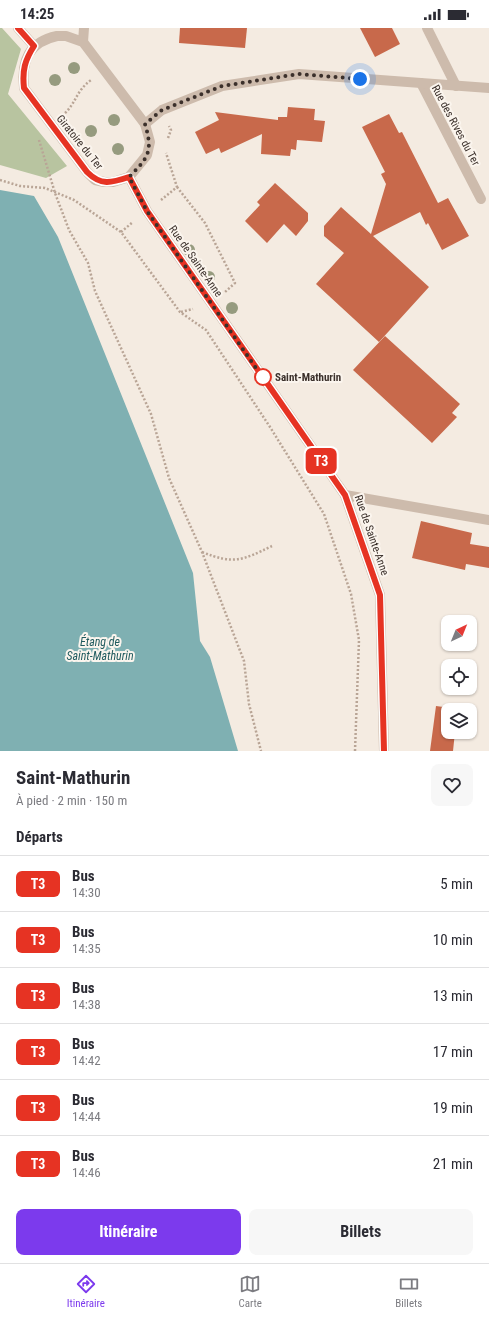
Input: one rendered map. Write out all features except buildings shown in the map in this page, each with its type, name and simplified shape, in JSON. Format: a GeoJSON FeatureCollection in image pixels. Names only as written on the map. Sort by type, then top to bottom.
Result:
{"type":"FeatureCollection","features":[{"type":"Feature","properties":{"kind":"street"},"geometry":{"type":"LineString","coordinates":[[18,28],[34,46],[44,38],[57,36],[66,36],[83,42],[145,124],[150,142],[147,155],[129,177]]}},
{"type":"Feature","properties":{"kind":"street"},"geometry":{"type":"LineString","coordinates":[[83,42],[84,28]]}},
{"type":"Feature","properties":{"kind":"street"},"geometry":{"type":"LineString","coordinates":[[427,28],[456,86]]}},
{"type":"Feature","properties":{"kind":"street","name":"Giratoire du Ter"},"geometry":{"type":"LineString","coordinates":[[34,46],[24,62],[22,75],[24,88],[51,126],[95,180],[113,182],[129,177]]}},
{"type":"Feature","properties":{"kind":"street","name":"Rue des Rives du Ter"},"geometry":{"type":"LineString","coordinates":[[145,124],[162,110],[222,86],[299,74],[489,88]]}},
{"type":"Feature","properties":{"kind":"street","name":"Rue des Rives du Ter"},"geometry":{"type":"LineString","coordinates":[[421,83],[481,199]]}},
{"type":"Feature","properties":{"kind":"street","name":"Rue de Sainte-Anne"},"geometry":{"type":"LineString","coordinates":[[129,177],[147,211],[345,495],[380,595],[384,751]]}},
{"type":"Feature","properties":{"kind":"street"},"geometry":{"type":"LineString","coordinates":[[345,495],[489,520]]}},
{"type":"Feature","properties":{"kind":"path"},"geometry":{"type":"LineString","coordinates":[[0,180],[20,186],[45,188],[74,200],[121,232],[180,312],[206,330],[270,426],[324,514],[351,594],[359,640],[355,751]]}},
{"type":"Feature","properties":{"kind":"path"},"geometry":{"type":"LineString","coordinates":[[177,188],[206,223],[235,283],[212,304],[180,312]]}},
{"type":"Feature","properties":{"kind":"path"},"geometry":{"type":"LineString","coordinates":[[55,193],[69,230],[88,263],[95,291],[151,414],[169,478],[202,552],[244,661],[249,704],[261,751]]}},
{"type":"Feature","properties":{"kind":"path"},"geometry":{"type":"LineString","coordinates":[[202,552],[216,558],[233,561],[250,557],[272,546]]}},
{"type":"Feature","properties":{"kind":"green space"},"geometry":{"type":"Polygon","coordinates":[[[0,28],[2,28],[21,49],[8,94],[67,166],[46,178],[0,165],[0,28]]]}},
{"type":"Feature","properties":{"kind":"water","name":"Étang de Saint-Mathurin"},"geometry":{"type":"Polygon","coordinates":[[[0,190],[34,196],[58,237],[193,573],[200,641],[210,657],[238,751],[0,751],[0,190]]]}},
{"type":"Feature","properties":{"kind":"bus line","name":"T3"},"geometry":{"type":"LineString","coordinates":[[18,28],[34,46],[24,62],[22,75],[24,88],[51,126],[95,180],[113,182],[129,177],[147,211],[345,495],[380,595],[384,751]]}},
{"type":"Feature","properties":{"kind":"place","name":"Saint-Mathurin"},"geometry":{"type":"Point","coordinates":[263,377]}},
{"type":"Feature","properties":{"kind":"route"},"geometry":{"type":"LineString","coordinates":[[263,377],[265,381],[147,211],[129,177],[139,167],[147,155],[150,142],[145,124],[162,110],[222,86],[299,74],[360,79]]}}]}
